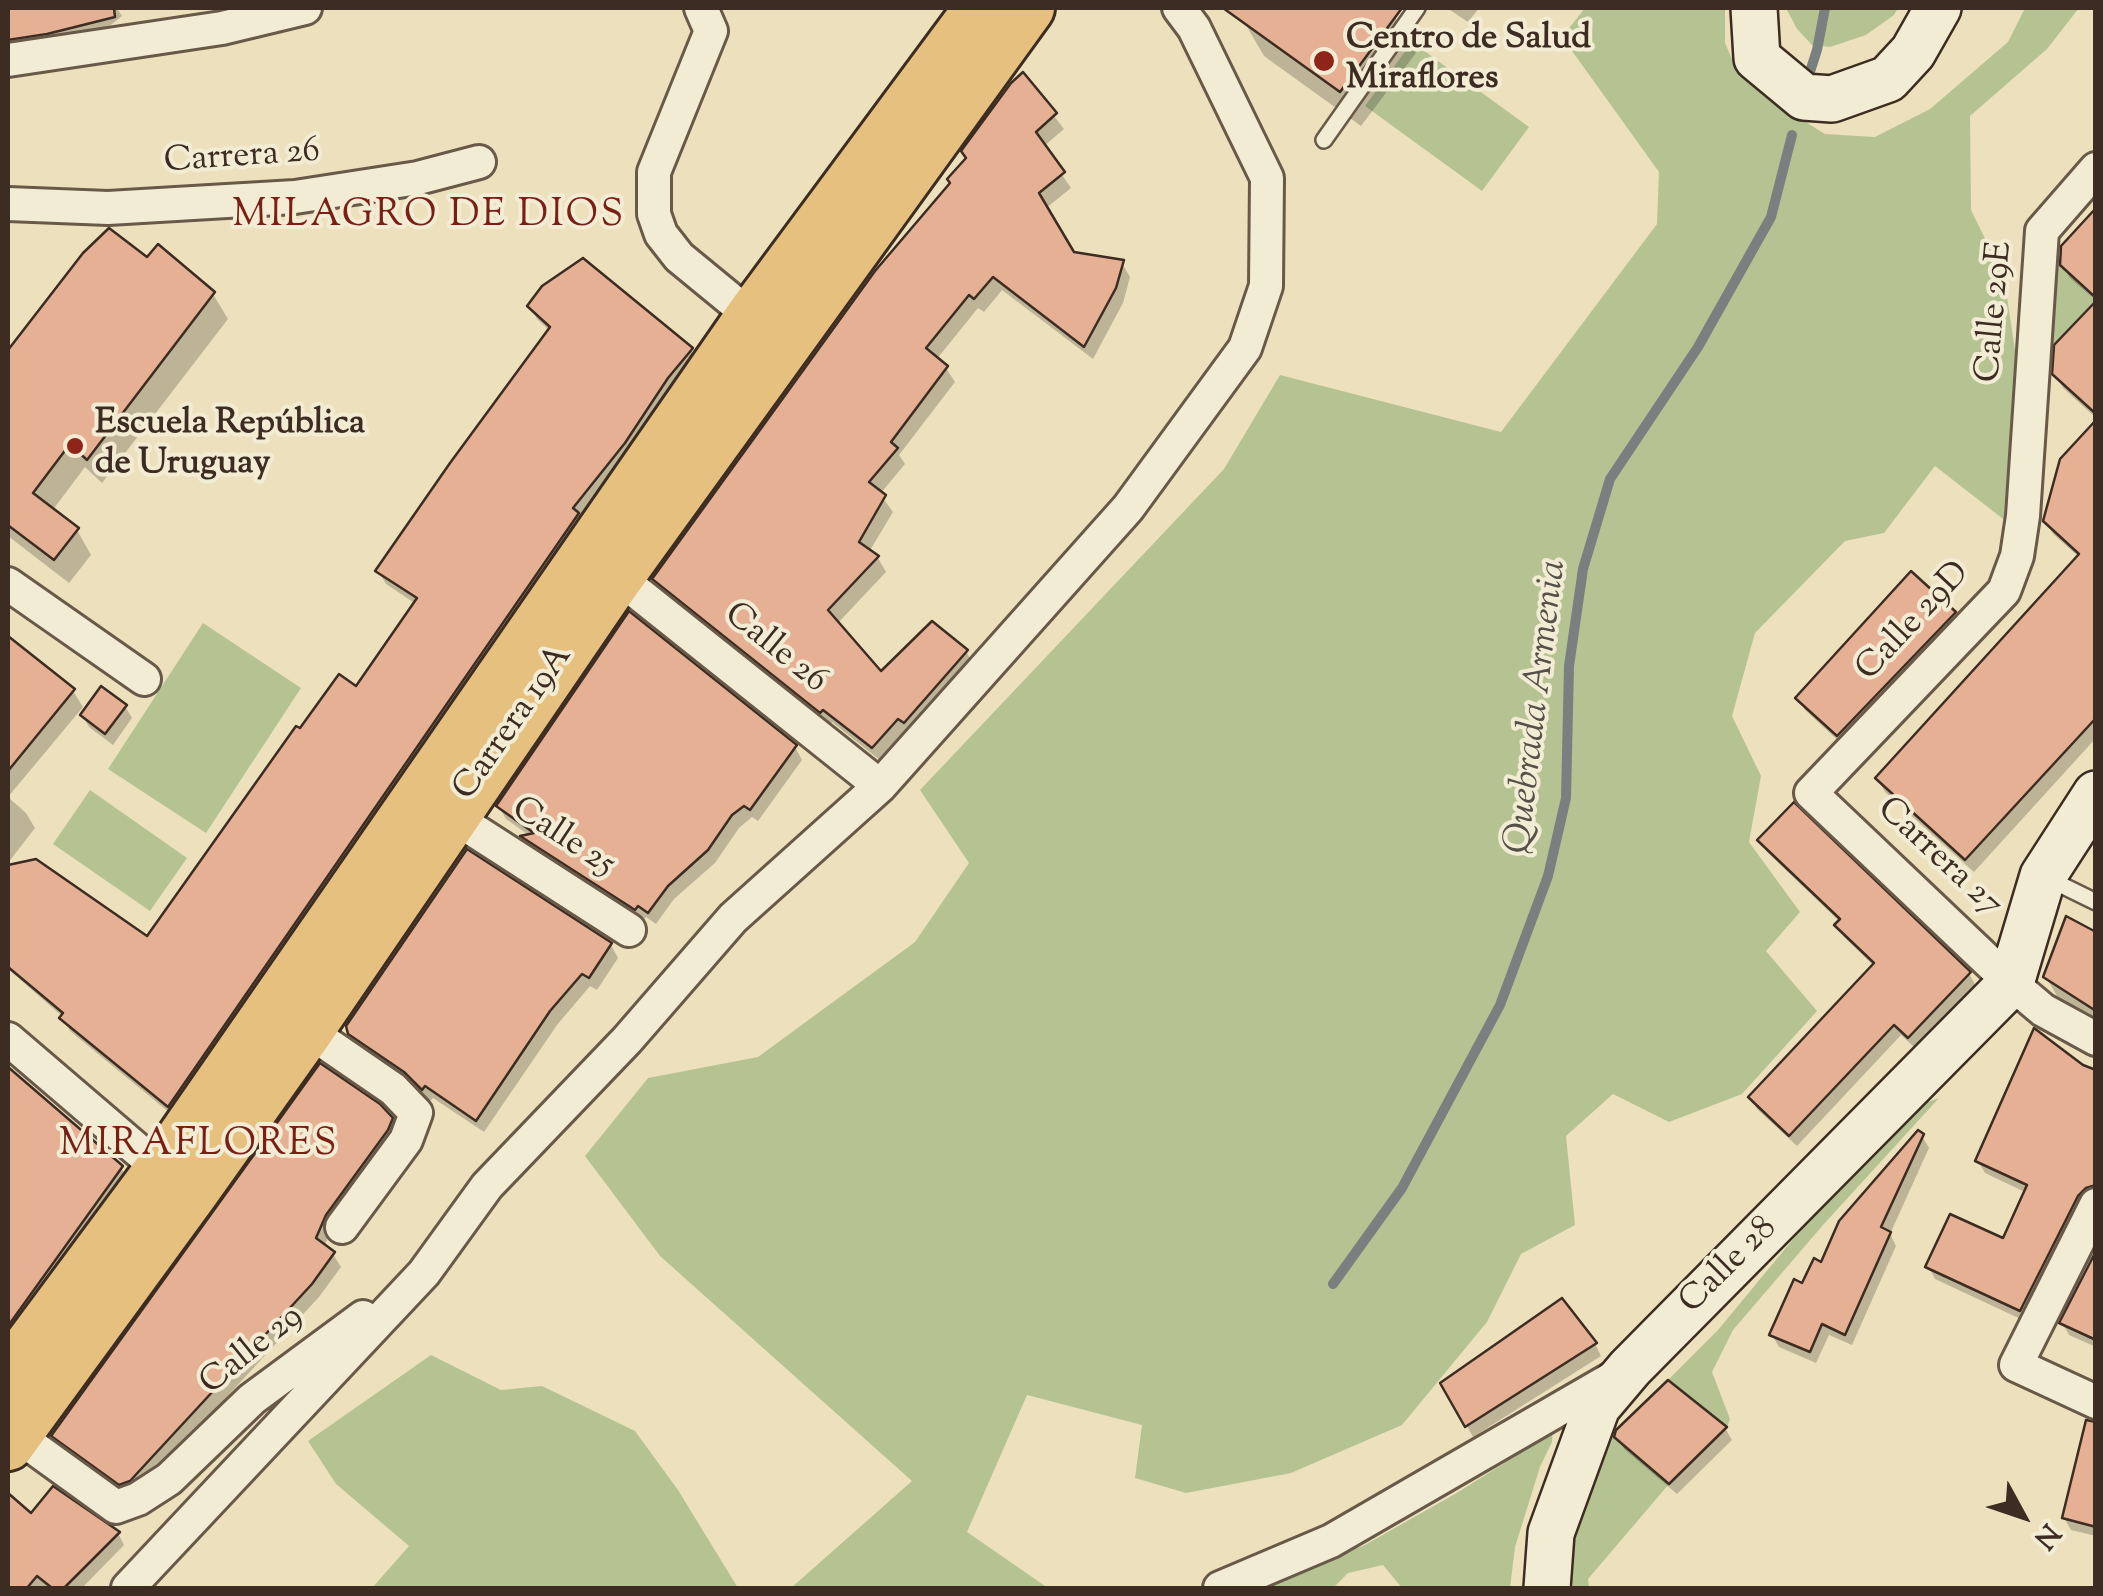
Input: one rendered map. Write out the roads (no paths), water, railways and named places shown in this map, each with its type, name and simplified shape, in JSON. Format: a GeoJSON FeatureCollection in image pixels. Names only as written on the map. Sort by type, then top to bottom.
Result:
{"type":"FeatureCollection","features":[{"type":"Feature","properties":{"kind":"main road","name":"Carrera 19A"},"geometry":{"type":"LineString","coordinates":[[8,1376],[161,1170],[752,318],[997,18]]}},
{"type":"Feature","properties":{"kind":"main road","name":"Carrera 19A"},"geometry":{"type":"LineString","coordinates":[[11,1439],[307,1030],[997,18]]}},
{"type":"Feature","properties":{"kind":"street"},"geometry":{"type":"LineString","coordinates":[[188,8],[230,18]]}},
{"type":"Feature","properties":{"kind":"street"},"geometry":{"type":"LineString","coordinates":[[8,60],[230,18],[305,8]]}},
{"type":"Feature","properties":{"kind":"street"},"geometry":{"type":"LineString","coordinates":[[701,8],[711,30],[654,172],[654,214],[661,234],[679,257],[752,318]]}},
{"type":"Feature","properties":{"kind":"street"},"geometry":{"type":"LineString","coordinates":[[128,1588],[424,1273],[486,1186],[627,1040],[733,918],[880,786],[1128,508],[1245,348],[1266,286],[1267,178],[1194,28],[1179,8]]}},
{"type":"Feature","properties":{"kind":"street"},"geometry":{"type":"LineString","coordinates":[[1754,8],[1757,58],[1804,96],[1832,99],[1888,79],[1913,52],[1938,8]]}},
{"type":"Feature","properties":{"kind":"street","name":"Carrera 26"},"geometry":{"type":"LineString","coordinates":[[8,204],[108,208],[295,197],[403,181],[479,162]]}},
{"type":"Feature","properties":{"kind":"street","name":"Calle 29E"},"geometry":{"type":"LineString","coordinates":[[2024,480],[2042,231],[2096,169]]}},
{"type":"Feature","properties":{"kind":"street","name":"Calle 29D"},"geometry":{"type":"LineString","coordinates":[[1810,794],[2004,590],[2018,556],[2024,480]]}},
{"type":"Feature","properties":{"kind":"street","name":"Calle 26"},"geometry":{"type":"LineString","coordinates":[[618,577],[880,786]]}},
{"type":"Feature","properties":{"kind":"street"},"geometry":{"type":"LineString","coordinates":[[8,584],[144,679]]}},
{"type":"Feature","properties":{"kind":"street","name":"Carrera 27"},"geometry":{"type":"LineString","coordinates":[[1810,794],[2011,983],[2044,1010],[2096,1038]]}},
{"type":"Feature","properties":{"kind":"street","name":"Calle 28"},"geometry":{"type":"LineString","coordinates":[[1220,1588],[1331,1541],[1630,1368],[2011,983],[2043,876],[2096,794]]}},
{"type":"Feature","properties":{"kind":"street","name":"Calle 25"},"geometry":{"type":"LineString","coordinates":[[452,816],[629,930]]}},
{"type":"Feature","properties":{"kind":"street"},"geometry":{"type":"LineString","coordinates":[[307,1030],[393,1090],[416,1113],[406,1140],[342,1227]]}},
{"type":"Feature","properties":{"kind":"street"},"geometry":{"type":"LineString","coordinates":[[8,1039],[161,1170]]}},
{"type":"Feature","properties":{"kind":"street"},"geometry":{"type":"LineString","coordinates":[[2096,1205],[2016,1365],[2096,1402]]}},
{"type":"Feature","properties":{"kind":"street","name":"Calle 29"},"geometry":{"type":"LineString","coordinates":[[11,1439],[116,1507],[138,1499],[168,1479],[252,1399],[424,1273]]}},
{"type":"Feature","properties":{"kind":"street"},"geometry":{"type":"LineString","coordinates":[[1547,1588],[1551,1533],[1596,1407],[1630,1368]]}},
{"type":"Feature","properties":{"kind":"lane"},"geometry":{"type":"LineString","coordinates":[[1324,140],[1417,8]]}},
{"type":"Feature","properties":{"kind":"lane"},"geometry":{"type":"LineString","coordinates":[[2043,876],[2096,902]]}},
{"type":"Feature","properties":{"kind":"waterway","name":"Quebrada Armenia"},"geometry":{"type":"LineString","coordinates":[[1807,81],[1825,8]]}},
{"type":"Feature","properties":{"kind":"waterway","name":"Quebrada Armenia"},"geometry":{"type":"LineString","coordinates":[[1333,1284],[1402,1188],[1500,1005],[1548,876],[1566,798],[1569,666],[1583,569],[1610,479],[1698,347],[1771,217],[1792,135]]}},
{"type":"Feature","properties":{"kind":"place","name":"Centro de Salud Miraflores"},"geometry":{"type":"Point","coordinates":[1324,61]}},
{"type":"Feature","properties":{"kind":"place","name":"Escuela República de Uruguay"},"geometry":{"type":"Point","coordinates":[75,446]}},
{"type":"Feature","properties":{"kind":"district","name":"MILAGRO DE DIOS"},"geometry":{"type":"Point","coordinates":[429,219]}},
{"type":"Feature","properties":{"kind":"district","name":"MIRAFLORES"},"geometry":{"type":"Point","coordinates":[199,1148]}}]}
